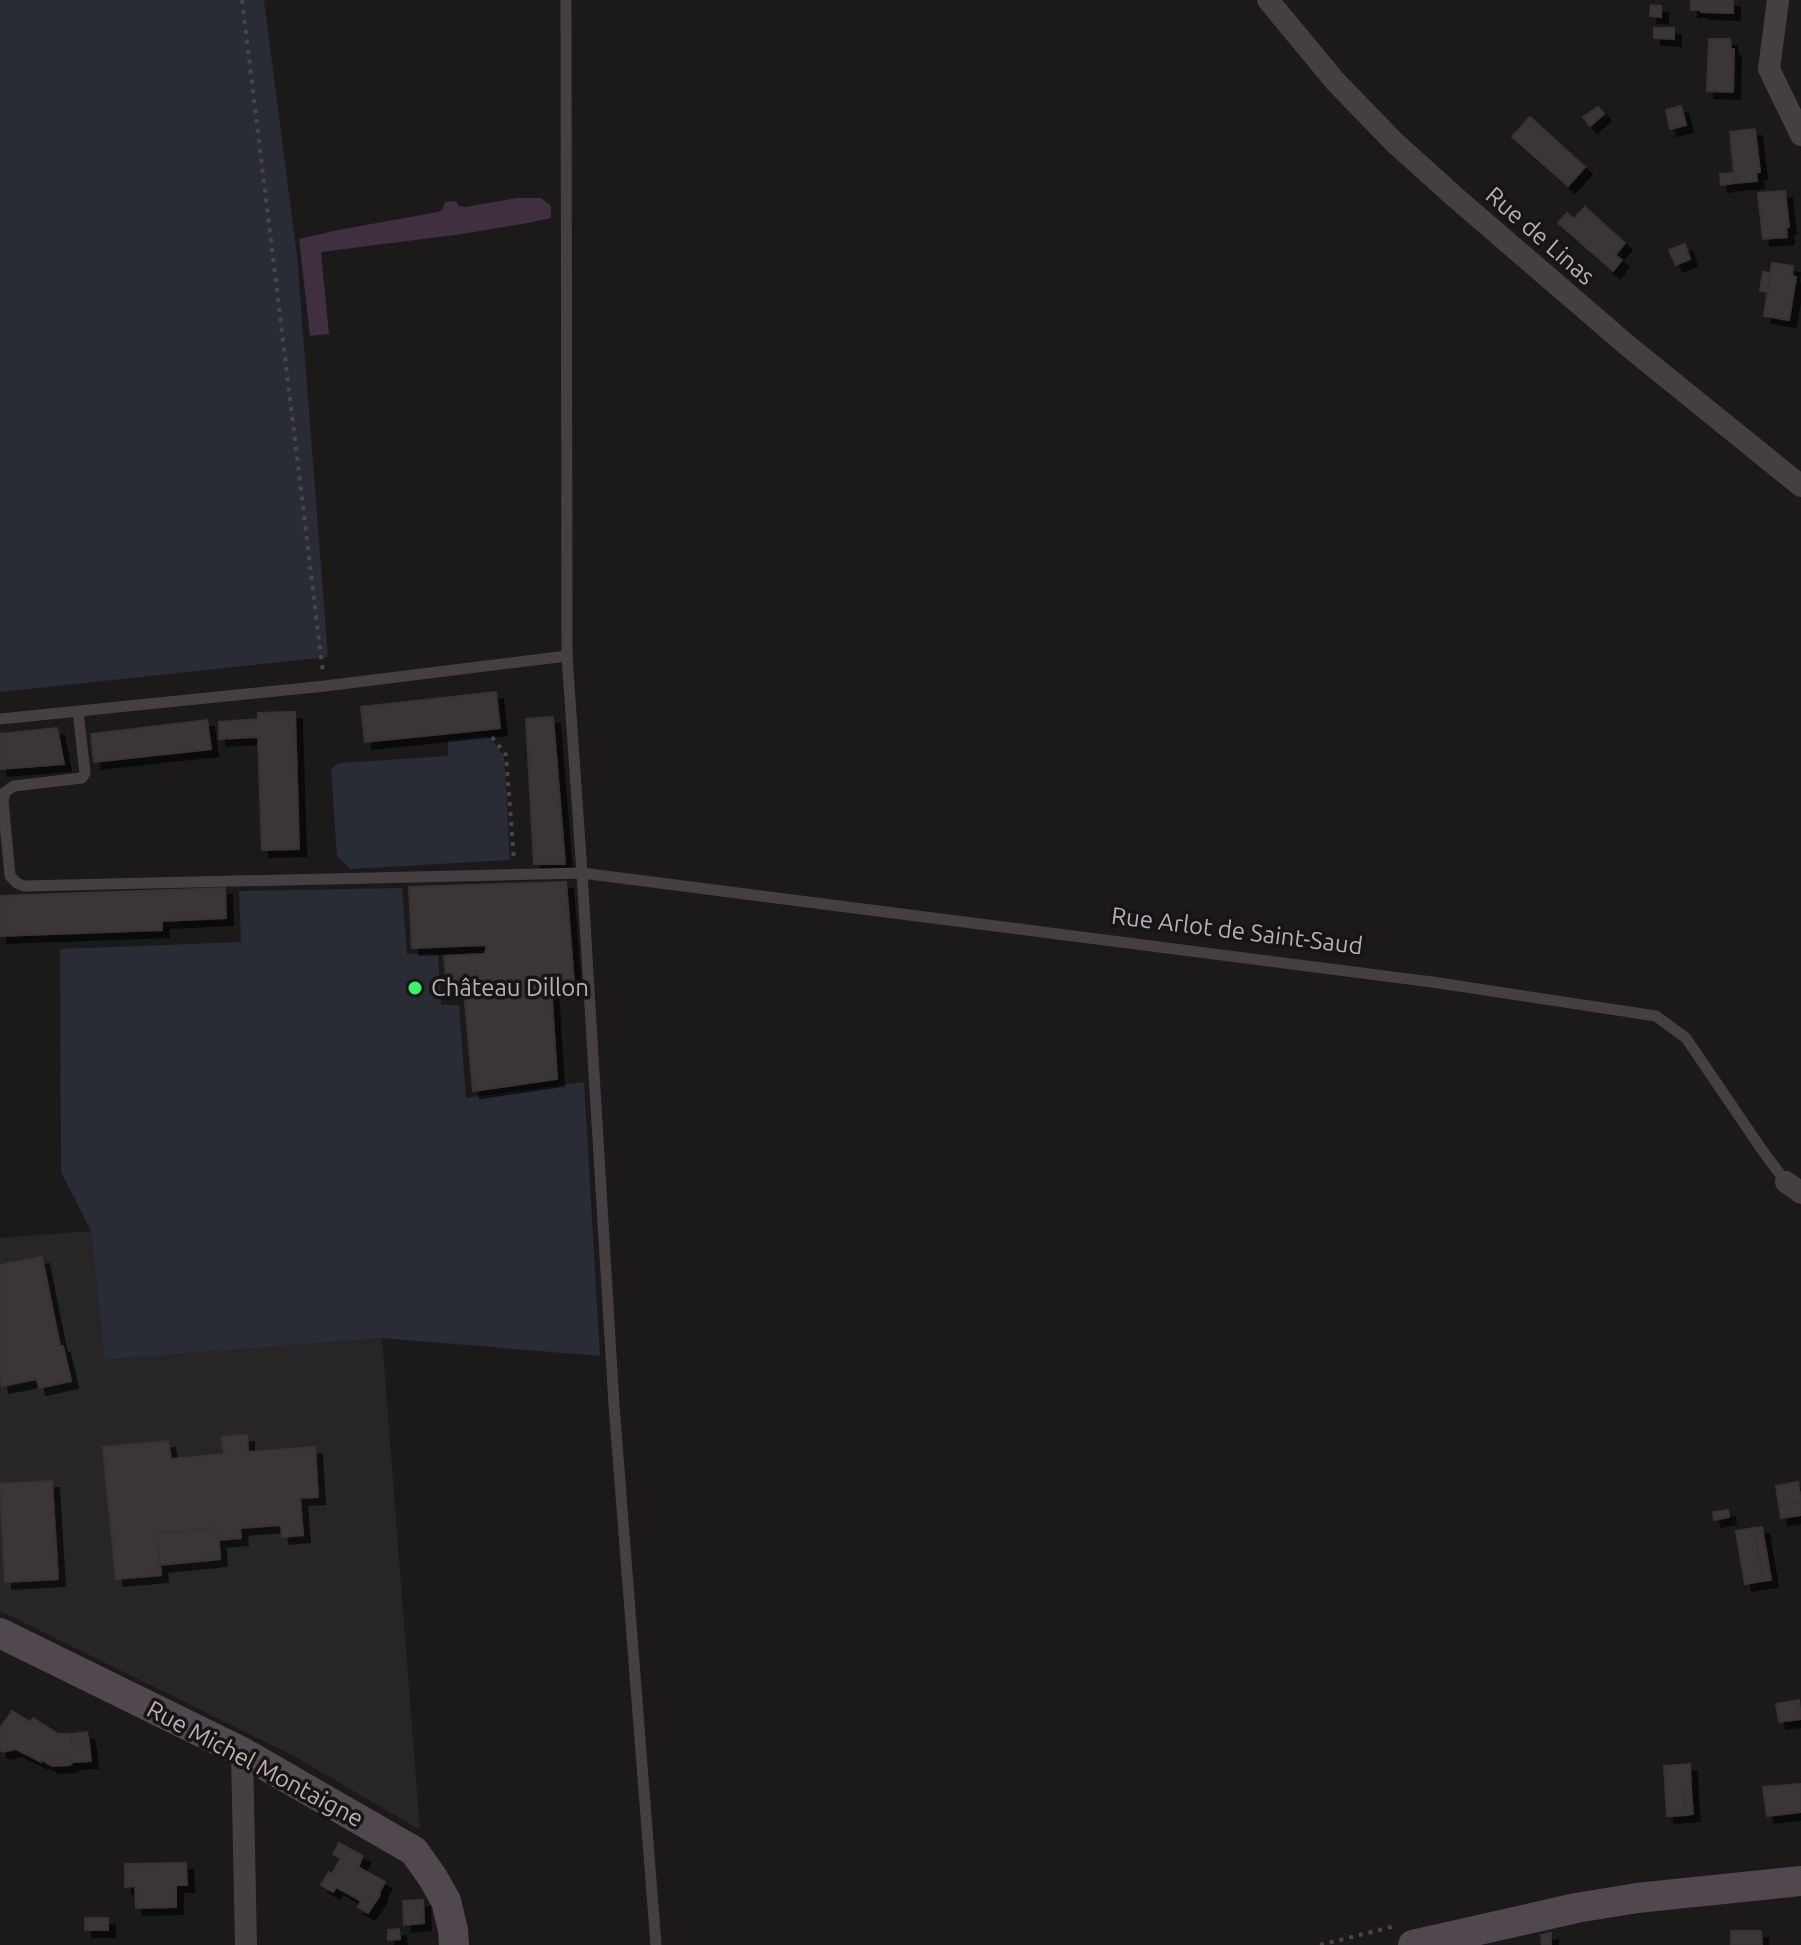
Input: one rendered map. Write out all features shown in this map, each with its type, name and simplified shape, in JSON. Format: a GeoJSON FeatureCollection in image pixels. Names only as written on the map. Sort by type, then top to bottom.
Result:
{"type":"FeatureCollection","features":[{"type":"Feature","properties":{"kind":"street","name":"Rue de Linas"},"geometry":{"type":"LineString","coordinates":[[1268,0],[1335,81],[1404,151],[1628,346],[1801,486]]}},
{"type":"Feature","properties":{"kind":"street"},"geometry":{"type":"LineString","coordinates":[[1778,0],[1769,69],[1801,135]]}},
{"type":"Feature","properties":{"kind":"street","name":"Rue Michel Montaigne"},"geometry":{"type":"LineString","coordinates":[[0,1633],[242,1752],[414,1851],[446,1901],[454,1945]]}},
{"type":"Feature","properties":{"kind":"street"},"geometry":{"type":"LineString","coordinates":[[242,1752],[246,1945]]}},
{"type":"Feature","properties":{"kind":"street"},"geometry":{"type":"LineString","coordinates":[[1413,1945],[1576,1908],[1637,1898],[1801,1881]]}},
{"type":"Feature","properties":{"kind":"lane"},"geometry":{"type":"LineString","coordinates":[[566,0],[567,656],[614,1405],[656,1945]]}},
{"type":"Feature","properties":{"kind":"lane"},"geometry":{"type":"LineString","coordinates":[[0,719],[325,686],[567,656]]}},
{"type":"Feature","properties":{"kind":"lane","name":"Rue Arlot de Saint-Saud"},"geometry":{"type":"LineString","coordinates":[[78,711],[85,773],[82,778],[14,786],[5,792],[3,801],[10,876],[24,886],[582,873],[1432,982],[1656,1016],[1686,1038],[1762,1150],[1794,1187]]}},
{"type":"Feature","properties":{"kind":"path"},"geometry":{"type":"LineString","coordinates":[[242,0],[325,686]]}},
{"type":"Feature","properties":{"kind":"path"},"geometry":{"type":"LineString","coordinates":[[492,737],[506,755],[514,874]]}},
{"type":"Feature","properties":{"kind":"shaded area"},"geometry":{"type":"Polygon","coordinates":[[[0,0],[264,0],[297,256],[328,657],[0,692],[0,0]]]}},
{"type":"Feature","properties":{"kind":"shaded area"},"geometry":{"type":"Polygon","coordinates":[[[517,198],[541,198],[551,206],[551,218],[455,235],[321,252],[329,334],[310,336],[299,239],[438,212],[445,202],[456,201],[459,206],[465,207],[517,198]]]}},
{"type":"Feature","properties":{"kind":"shaded area"},"geometry":{"type":"Polygon","coordinates":[[[488,736],[504,756],[510,860],[350,869],[337,856],[331,769],[339,763],[448,756],[448,740],[488,736]]]}},
{"type":"Feature","properties":{"kind":"shaded area"},"geometry":{"type":"Polygon","coordinates":[[[402,888],[407,954],[438,954],[441,1005],[459,1005],[466,1098],[584,1082],[600,1356],[382,1338],[105,1360],[91,1231],[61,1172],[60,949],[241,942],[239,891],[402,888]]]}},
{"type":"Feature","properties":{"kind":"shaded area"},"geometry":{"type":"Polygon","coordinates":[[[91,1231],[106,1360],[382,1338],[420,1830],[292,1755],[0,1611],[0,1238],[91,1231]]]}},
{"type":"Feature","properties":{"kind":"building"},"geometry":{"type":"Polygon","coordinates":[[[1691,0],[1701,0],[1701,10],[1691,10],[1691,0]]]}},
{"type":"Feature","properties":{"kind":"building"},"geometry":{"type":"Polygon","coordinates":[[[1701,0],[1733,0],[1733,13],[1701,12],[1701,0]]]}},
{"type":"Feature","properties":{"kind":"building"},"geometry":{"type":"Polygon","coordinates":[[[1651,5],[1661,6],[1661,17],[1650,16],[1651,5]]]}},
{"type":"Feature","properties":{"kind":"building"},"geometry":{"type":"Polygon","coordinates":[[[1654,28],[1674,28],[1674,39],[1654,38],[1654,28]]]}},
{"type":"Feature","properties":{"kind":"building"},"geometry":{"type":"Polygon","coordinates":[[[1709,39],[1730,39],[1731,49],[1734,49],[1733,92],[1707,91],[1709,39]]]}},
{"type":"Feature","properties":{"kind":"building"},"geometry":{"type":"Polygon","coordinates":[[[1681,106],[1686,125],[1670,129],[1666,110],[1681,106]]]}},
{"type":"Feature","properties":{"kind":"building"},"geometry":{"type":"Polygon","coordinates":[[[1598,107],[1604,114],[1590,126],[1583,117],[1598,107]]]}},
{"type":"Feature","properties":{"kind":"building"},"geometry":{"type":"Polygon","coordinates":[[[1530,117],[1585,167],[1568,186],[1512,137],[1530,117]]]}},
{"type":"Feature","properties":{"kind":"building"},"geometry":{"type":"Polygon","coordinates":[[[1755,129],[1760,172],[1756,172],[1757,181],[1735,183],[1730,132],[1755,129]]]}},
{"type":"Feature","properties":{"kind":"building"},"geometry":{"type":"Polygon","coordinates":[[[1734,173],[1735,183],[1721,185],[1720,174],[1734,173]]]}},
{"type":"Feature","properties":{"kind":"building"},"geometry":{"type":"Polygon","coordinates":[[[1785,191],[1789,227],[1786,227],[1787,237],[1763,239],[1758,193],[1785,191]]]}},
{"type":"Feature","properties":{"kind":"building"},"geometry":{"type":"Polygon","coordinates":[[[1585,207],[1625,243],[1615,255],[1622,260],[1613,271],[1558,223],[1567,213],[1574,219],[1585,207]]]}},
{"type":"Feature","properties":{"kind":"building"},"geometry":{"type":"Polygon","coordinates":[[[1685,244],[1690,259],[1676,265],[1669,250],[1685,244]]]}},
{"type":"Feature","properties":{"kind":"building"},"geometry":{"type":"Polygon","coordinates":[[[1772,263],[1793,266],[1792,276],[1796,277],[1789,320],[1764,316],[1772,263]]]}},
{"type":"Feature","properties":{"kind":"building"},"geometry":{"type":"Polygon","coordinates":[[[1763,272],[1770,273],[1767,292],[1760,291],[1763,272]]]}},
{"type":"Feature","properties":{"kind":"building"},"geometry":{"type":"Polygon","coordinates":[[[496,692],[500,728],[365,742],[361,707],[496,692]]]}},
{"type":"Feature","properties":{"kind":"building"},"geometry":{"type":"Polygon","coordinates":[[[295,712],[299,849],[262,850],[258,737],[219,739],[219,722],[258,719],[258,713],[295,712]]]}},
{"type":"Feature","properties":{"kind":"building"},"geometry":{"type":"Polygon","coordinates":[[[553,717],[565,864],[534,864],[526,719],[553,717]]]}},
{"type":"Feature","properties":{"kind":"building"},"geometry":{"type":"Polygon","coordinates":[[[207,720],[211,749],[94,762],[91,734],[207,720]]]}},
{"type":"Feature","properties":{"kind":"building"},"geometry":{"type":"Polygon","coordinates":[[[57,728],[64,764],[0,769],[0,734],[57,728]]]}},
{"type":"Feature","properties":{"kind":"building"},"geometry":{"type":"Polygon","coordinates":[[[566,882],[574,983],[551,984],[557,1079],[473,1091],[464,990],[447,990],[444,956],[485,954],[487,945],[412,948],[409,887],[566,882]]]}},
{"type":"Feature","properties":{"kind":"building"},"geometry":{"type":"Polygon","coordinates":[[[225,888],[226,918],[162,921],[162,930],[0,936],[0,896],[225,888]]]}},
{"type":"Feature","properties":{"kind":"building"},"geometry":{"type":"Polygon","coordinates":[[[42,1257],[60,1346],[63,1346],[71,1381],[39,1388],[37,1379],[2,1386],[0,1265],[42,1257]]]}},
{"type":"Feature","properties":{"kind":"building"},"geometry":{"type":"Polygon","coordinates":[[[247,1435],[248,1452],[315,1447],[318,1497],[300,1498],[303,1535],[282,1537],[281,1525],[240,1528],[241,1538],[219,1540],[218,1528],[157,1534],[161,1575],[116,1579],[103,1447],[168,1441],[171,1459],[224,1454],[222,1437],[247,1435]]]}},
{"type":"Feature","properties":{"kind":"building"},"geometry":{"type":"Polygon","coordinates":[[[52,1481],[58,1579],[5,1582],[0,1484],[52,1481]]]}},
{"type":"Feature","properties":{"kind":"building"},"geometry":{"type":"Polygon","coordinates":[[[1798,1482],[1801,1502],[1779,1505],[1776,1486],[1798,1482]]]}},
{"type":"Feature","properties":{"kind":"building"},"geometry":{"type":"Polygon","coordinates":[[[1801,1502],[1801,1515],[1781,1518],[1779,1505],[1801,1502]]]}},
{"type":"Feature","properties":{"kind":"building"},"geometry":{"type":"Polygon","coordinates":[[[1728,1510],[1729,1517],[1714,1520],[1713,1512],[1728,1510]]]}},
{"type":"Feature","properties":{"kind":"building"},"geometry":{"type":"Polygon","coordinates":[[[1762,1527],[1771,1580],[1763,1581],[1754,1528],[1762,1527]]]}},
{"type":"Feature","properties":{"kind":"building"},"geometry":{"type":"Polygon","coordinates":[[[218,1528],[220,1559],[160,1565],[157,1534],[218,1528]]]}},
{"type":"Feature","properties":{"kind":"building"},"geometry":{"type":"Polygon","coordinates":[[[1754,1528],[1763,1581],[1745,1584],[1736,1531],[1754,1528]]]}},
{"type":"Feature","properties":{"kind":"building"},"geometry":{"type":"Polygon","coordinates":[[[1799,1700],[1801,1719],[1779,1722],[1776,1704],[1799,1700]]]}},
{"type":"Feature","properties":{"kind":"building"},"geometry":{"type":"Polygon","coordinates":[[[12,1711],[30,1722],[33,1718],[58,1734],[71,1734],[72,1744],[89,1743],[91,1761],[73,1762],[47,1753],[41,1762],[16,1749],[3,1752],[0,1750],[0,1728],[12,1711]]]}},
{"type":"Feature","properties":{"kind":"building"},"geometry":{"type":"Polygon","coordinates":[[[87,1732],[89,1743],[72,1744],[71,1734],[87,1732]]]}},
{"type":"Feature","properties":{"kind":"building"},"geometry":{"type":"Polygon","coordinates":[[[47,1753],[73,1762],[52,1766],[42,1760],[47,1753]]]}},
{"type":"Feature","properties":{"kind":"building"},"geometry":{"type":"Polygon","coordinates":[[[1690,1764],[1691,1789],[1684,1790],[1686,1815],[1667,1816],[1664,1766],[1690,1764]]]}},
{"type":"Feature","properties":{"kind":"building"},"geometry":{"type":"Polygon","coordinates":[[[1801,1784],[1801,1812],[1767,1816],[1763,1787],[1801,1784]]]}},
{"type":"Feature","properties":{"kind":"building"},"geometry":{"type":"Polygon","coordinates":[[[1691,1789],[1693,1814],[1686,1815],[1684,1790],[1691,1789]]]}},
{"type":"Feature","properties":{"kind":"building"},"geometry":{"type":"Polygon","coordinates":[[[339,1843],[363,1856],[358,1867],[385,1882],[368,1913],[358,1907],[361,1901],[336,1887],[333,1892],[321,1885],[341,1858],[333,1854],[339,1843]]]}},
{"type":"Feature","properties":{"kind":"building"},"geometry":{"type":"Polygon","coordinates":[[[186,1863],[187,1885],[176,1885],[176,1907],[136,1908],[135,1886],[125,1887],[125,1864],[186,1863]]]}},
{"type":"Feature","properties":{"kind":"building"},"geometry":{"type":"Polygon","coordinates":[[[423,1900],[424,1923],[404,1925],[403,1901],[423,1900]]]}},
{"type":"Feature","properties":{"kind":"building"},"geometry":{"type":"Polygon","coordinates":[[[85,1918],[108,1918],[108,1930],[85,1930],[85,1918]]]}},
{"type":"Feature","properties":{"kind":"building"},"geometry":{"type":"Polygon","coordinates":[[[399,1929],[400,1939],[388,1940],[388,1930],[399,1929]]]}},
{"type":"Feature","properties":{"kind":"building"},"geometry":{"type":"Polygon","coordinates":[[[1731,1931],[1761,1931],[1762,1945],[1731,1945],[1731,1931]]]}},
{"type":"Feature","properties":{"kind":"building"},"geometry":{"type":"Polygon","coordinates":[[[1551,1933],[1551,1945],[1542,1945],[1541,1935],[1551,1933]]]}},
{"type":"Feature","properties":{"kind":"place","name":"Château Dillon"},"geometry":{"type":"Point","coordinates":[415,988]}}]}
